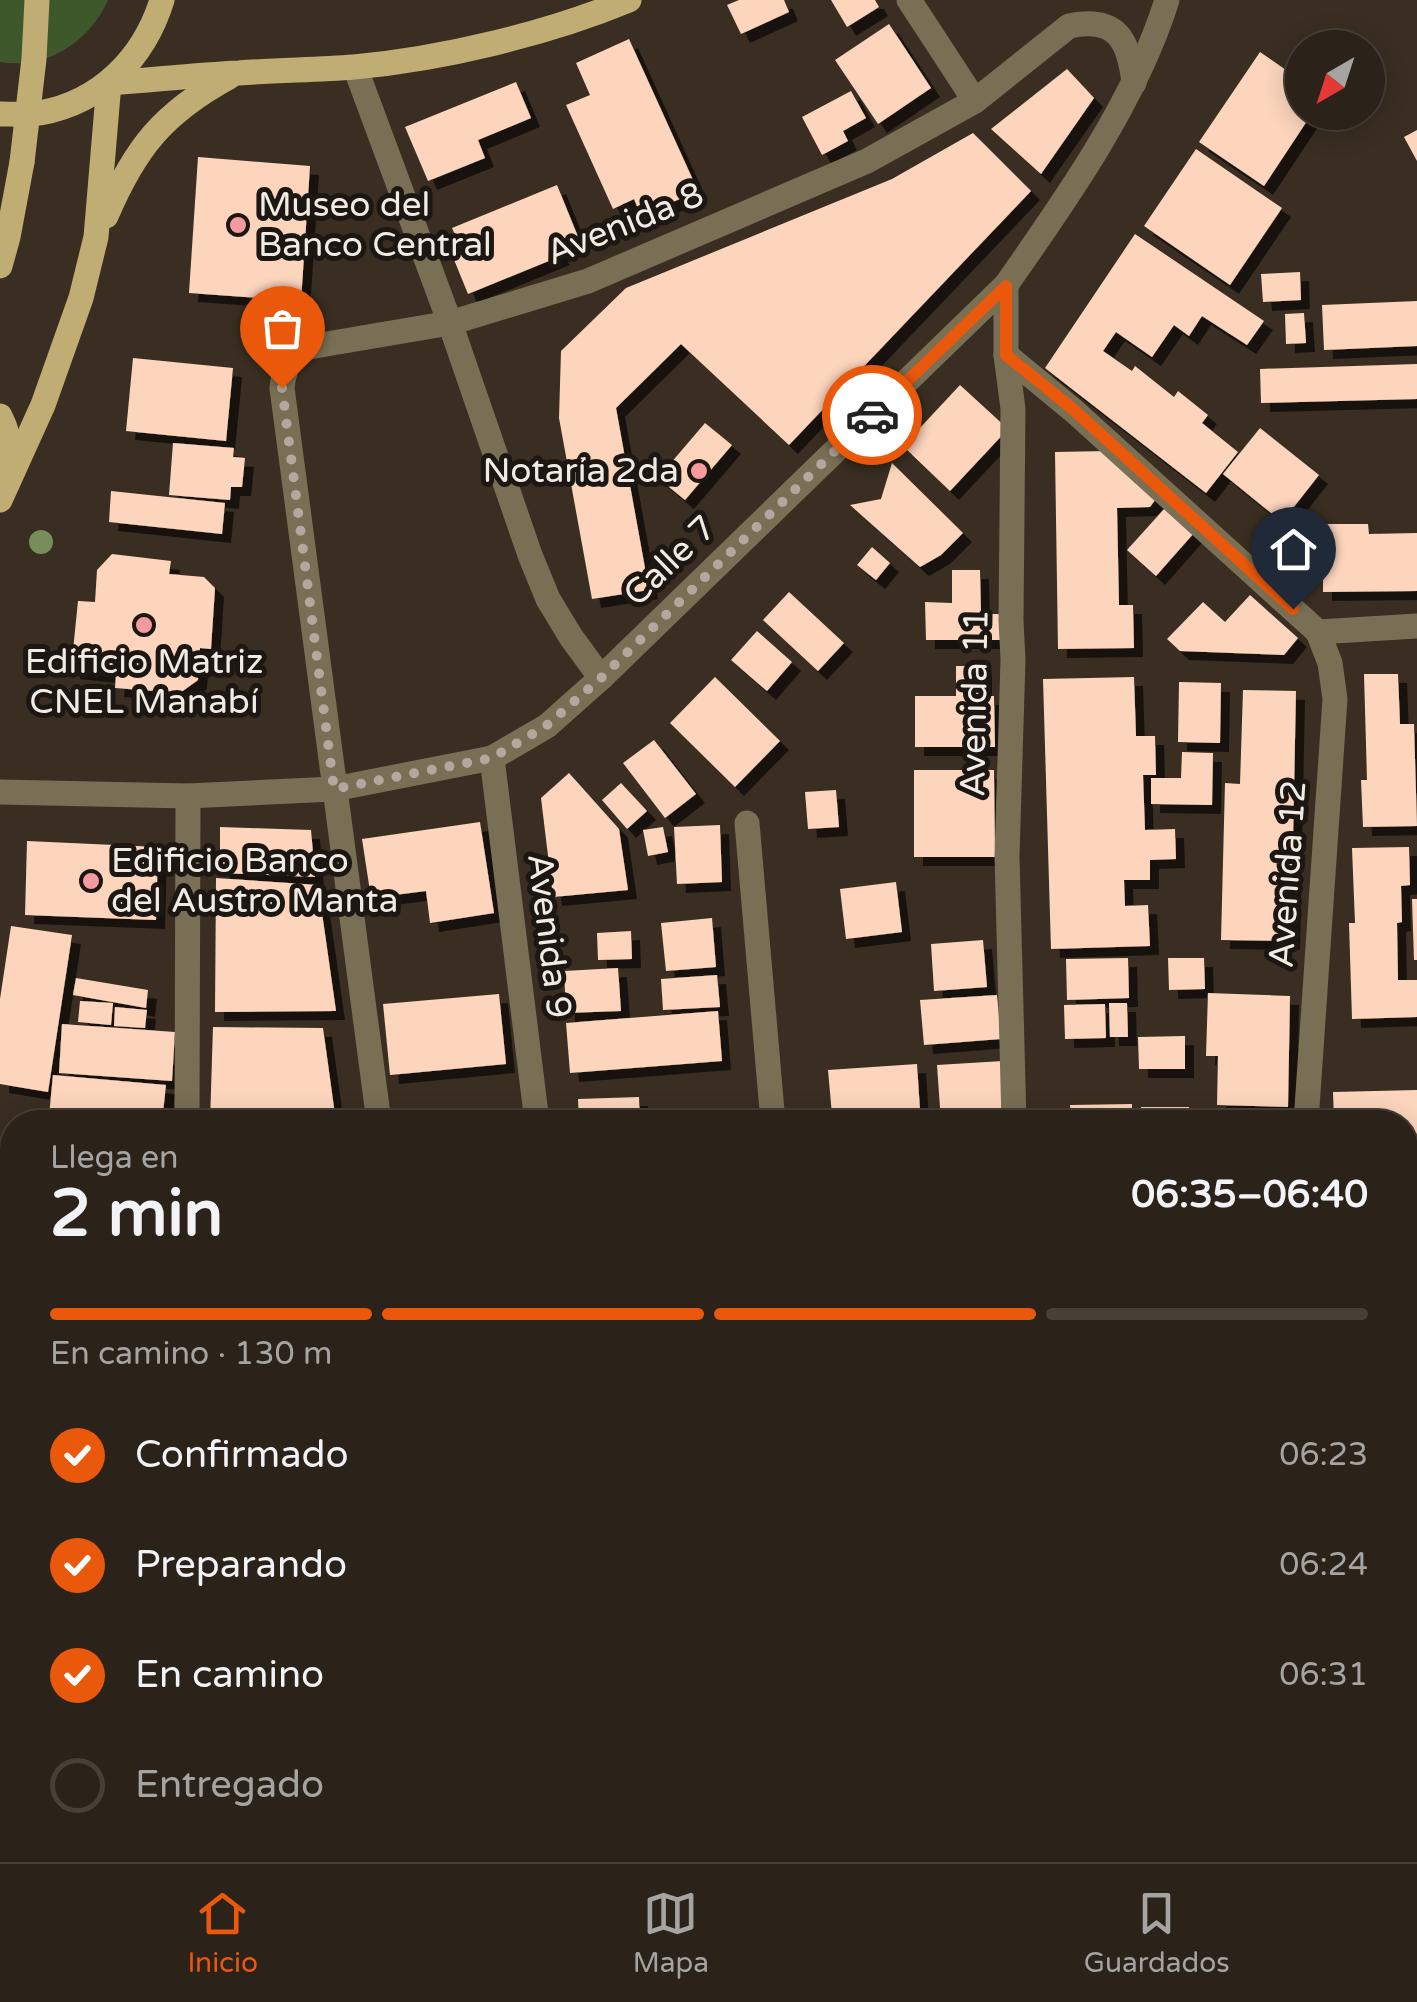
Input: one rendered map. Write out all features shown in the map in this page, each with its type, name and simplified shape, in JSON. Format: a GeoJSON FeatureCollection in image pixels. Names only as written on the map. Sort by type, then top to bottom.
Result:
{"type":"FeatureCollection","features":[{"type":"Feature","properties":{"kind":"main road"},"geometry":{"type":"LineString","coordinates":[[0,266],[22,162],[37,0]]}},
{"type":"Feature","properties":{"kind":"main road"},"geometry":{"type":"LineString","coordinates":[[0,114],[38,114],[75,103],[109,84],[142,48],[162,0]]}},
{"type":"Feature","properties":{"kind":"main road"},"geometry":{"type":"LineString","coordinates":[[109,84],[355,67],[436,56],[518,36],[628,0]]}},
{"type":"Feature","properties":{"kind":"main road"},"geometry":{"type":"LineString","coordinates":[[96,238],[135,155],[158,128],[207,89],[238,73]]}},
{"type":"Feature","properties":{"kind":"main road"},"geometry":{"type":"LineString","coordinates":[[2,496],[50,387],[81,298],[96,238],[109,84]]}},
{"type":"Feature","properties":{"kind":"main road"},"geometry":{"type":"LineString","coordinates":[[0,416],[11,460],[2,496]]}},
{"type":"Feature","properties":{"kind":"street"},"geometry":{"type":"LineString","coordinates":[[909,0],[974,101]]}},
{"type":"Feature","properties":{"kind":"street","name":"Calle 7"},"geometry":{"type":"LineString","coordinates":[[0,792],[188,796],[334,789],[492,758],[546,726],[601,678],[1006,286],[1058,211],[1134,83],[1167,0]]}},
{"type":"Feature","properties":{"kind":"street","name":"Avenida 8"},"geometry":{"type":"LineString","coordinates":[[377,1110],[282,388],[290,361],[309,347],[450,323],[588,280],[867,160],[974,101],[1069,26],[1086,22],[1103,25],[1121,38],[1131,57],[1134,83]]}},
{"type":"Feature","properties":{"kind":"street"},"geometry":{"type":"LineString","coordinates":[[355,67],[542,584],[571,637],[601,678]]}},
{"type":"Feature","properties":{"kind":"street","name":"Avenida 11"},"geometry":{"type":"LineString","coordinates":[[1006,286],[1006,355],[1014,408],[1007,856],[1014,1110]]}},
{"type":"Feature","properties":{"kind":"street"},"geometry":{"type":"LineString","coordinates":[[1006,355],[1074,410],[1318,632],[1417,626]]}},
{"type":"Feature","properties":{"kind":"street","name":"Avenida 12"},"geometry":{"type":"LineString","coordinates":[[1307,1110],[1335,698],[1330,663],[1318,632]]}},
{"type":"Feature","properties":{"kind":"street","name":"Avenida 9"},"geometry":{"type":"LineString","coordinates":[[492,758],[535,1110]]}},
{"type":"Feature","properties":{"kind":"street"},"geometry":{"type":"LineString","coordinates":[[187,1110],[188,796]]}},
{"type":"Feature","properties":{"kind":"street"},"geometry":{"type":"LineString","coordinates":[[747,823],[772,1110]]}},
{"type":"Feature","properties":{"kind":"green space"},"geometry":{"type":"Polygon","coordinates":[[[0,0],[108,0],[90,29],[64,50],[34,62],[17,63],[0,62],[0,0]]]}},
{"type":"Feature","properties":{"kind":"building"},"geometry":{"type":"Polygon","coordinates":[[[739,0],[784,0],[789,12],[741,34],[727,5],[739,0]]]}},
{"type":"Feature","properties":{"kind":"building"},"geometry":{"type":"Polygon","coordinates":[[[831,0],[875,0],[879,7],[847,27],[831,0]]]}},
{"type":"Feature","properties":{"kind":"building"},"geometry":{"type":"Polygon","coordinates":[[[889,24],[931,88],[878,124],[835,60],[889,24]]]}},
{"type":"Feature","properties":{"kind":"building"},"geometry":{"type":"Polygon","coordinates":[[[629,39],[698,191],[641,216],[634,199],[613,209],[566,105],[590,95],[576,63],[629,39]]]}},
{"type":"Feature","properties":{"kind":"building"},"geometry":{"type":"Polygon","coordinates":[[[1260,52],[1285,69],[1285,130],[1301,130],[1264,186],[1199,142],[1260,52]]]}},
{"type":"Feature","properties":{"kind":"building"},"geometry":{"type":"Polygon","coordinates":[[[1067,69],[1094,98],[1041,174],[991,129],[1067,69]]]}},
{"type":"Feature","properties":{"kind":"building"},"geometry":{"type":"Polygon","coordinates":[[[516,82],[531,118],[478,140],[485,158],[428,181],[405,127],[516,82]]]}},
{"type":"Feature","properties":{"kind":"building"},"geometry":{"type":"Polygon","coordinates":[[[851,91],[866,118],[843,131],[848,141],[822,155],[802,117],[851,91]]]}},
{"type":"Feature","properties":{"kind":"building"},"geometry":{"type":"Polygon","coordinates":[[[1417,130],[1417,161],[1404,137],[1417,130]]]}},
{"type":"Feature","properties":{"kind":"building"},"geometry":{"type":"Polygon","coordinates":[[[973,133],[1031,191],[789,445],[681,344],[616,408],[649,590],[592,599],[559,418],[561,351],[626,288],[892,179],[973,133]]]}},
{"type":"Feature","properties":{"kind":"building"},"geometry":{"type":"Polygon","coordinates":[[[1196,149],[1282,208],[1230,285],[1144,226],[1196,149]]]}},
{"type":"Feature","properties":{"kind":"building"},"geometry":{"type":"Polygon","coordinates":[[[198,157],[310,166],[301,301],[189,293],[198,157]]]}},
{"type":"Feature","properties":{"kind":"building"},"geometry":{"type":"Polygon","coordinates":[[[557,185],[581,244],[468,294],[448,245],[458,241],[452,228],[557,185]]]}},
{"type":"Feature","properties":{"kind":"building"},"geometry":{"type":"Polygon","coordinates":[[[1135,234],[1264,321],[1247,345],[1202,316],[1189,336],[1174,325],[1152,357],[1116,332],[1103,351],[1132,371],[1135,366],[1174,397],[1178,391],[1208,415],[1202,423],[1238,452],[1206,493],[1045,368],[1135,234]]]}},
{"type":"Feature","properties":{"kind":"building"},"geometry":{"type":"Polygon","coordinates":[[[1300,272],[1301,300],[1263,302],[1261,274],[1300,272]]]}},
{"type":"Feature","properties":{"kind":"building"},"geometry":{"type":"Polygon","coordinates":[[[1417,301],[1417,346],[1324,350],[1322,305],[1417,301]]]}},
{"type":"Feature","properties":{"kind":"building"},"geometry":{"type":"Polygon","coordinates":[[[1304,313],[1306,343],[1286,344],[1285,314],[1304,313]]]}},
{"type":"Feature","properties":{"kind":"building"},"geometry":{"type":"Polygon","coordinates":[[[133,358],[233,368],[226,441],[126,431],[133,358]]]}},
{"type":"Feature","properties":{"kind":"building"},"geometry":{"type":"Polygon","coordinates":[[[1417,364],[1417,399],[1261,403],[1260,369],[1417,364]]]}},
{"type":"Feature","properties":{"kind":"building"},"geometry":{"type":"Polygon","coordinates":[[[960,385],[1008,429],[950,491],[903,446],[960,385]]]}},
{"type":"Feature","properties":{"kind":"building"},"geometry":{"type":"Polygon","coordinates":[[[705,423],[732,445],[685,500],[658,478],[705,423]]]}},
{"type":"Feature","properties":{"kind":"building"},"geometry":{"type":"Polygon","coordinates":[[[1260,428],[1319,475],[1282,522],[1223,474],[1260,428]]]}},
{"type":"Feature","properties":{"kind":"building"},"geometry":{"type":"Polygon","coordinates":[[[173,443],[234,448],[233,457],[245,458],[242,487],[231,487],[230,500],[169,495],[173,443]]]}},
{"type":"Feature","properties":{"kind":"building"},"geometry":{"type":"Polygon","coordinates":[[[1108,451],[1158,496],[1150,507],[1117,508],[1119,605],[1133,605],[1134,648],[1058,649],[1055,452],[1108,451]]]}},
{"type":"Feature","properties":{"kind":"building"},"geometry":{"type":"Polygon","coordinates":[[[892,463],[963,533],[941,555],[920,567],[850,505],[881,499],[892,463]]]}},
{"type":"Feature","properties":{"kind":"building"},"geometry":{"type":"Polygon","coordinates":[[[111,491],[225,503],[222,534],[109,522],[111,491]]]}},
{"type":"Feature","properties":{"kind":"building"},"geometry":{"type":"Polygon","coordinates":[[[1165,508],[1194,533],[1156,576],[1127,550],[1165,508]]]}},
{"type":"Feature","properties":{"kind":"building"},"geometry":{"type":"Polygon","coordinates":[[[1323,524],[1368,524],[1369,534],[1417,533],[1417,591],[1323,592],[1323,524]]]}},
{"type":"Feature","properties":{"kind":"building"},"geometry":{"type":"Polygon","coordinates":[[[872,547],[890,563],[876,580],[857,565],[872,547]]]}},
{"type":"Feature","properties":{"kind":"building","name":"Edificio Matriz CNEL Manabí"},"geometry":{"type":"Polygon","coordinates":[[[112,554],[171,561],[169,574],[204,577],[215,588],[211,649],[200,648],[198,680],[180,693],[115,688],[116,675],[71,670],[78,601],[95,602],[97,570],[112,554]]]}},
{"type":"Feature","properties":{"kind":"building"},"geometry":{"type":"Polygon","coordinates":[[[952,570],[980,570],[981,614],[999,614],[1000,640],[926,640],[925,602],[952,603],[952,570]]]}},
{"type":"Feature","properties":{"kind":"building"},"geometry":{"type":"Polygon","coordinates":[[[789,592],[844,643],[818,671],[763,620],[789,592]]]}},
{"type":"Feature","properties":{"kind":"building"},"geometry":{"type":"Polygon","coordinates":[[[1250,595],[1298,638],[1284,655],[1180,651],[1167,639],[1203,602],[1225,622],[1250,595]]]}},
{"type":"Feature","properties":{"kind":"building"},"geometry":{"type":"Polygon","coordinates":[[[757,631],[792,662],[767,691],[731,660],[757,631]]]}},
{"type":"Feature","properties":{"kind":"building"},"geometry":{"type":"Polygon","coordinates":[[[956,666],[983,666],[983,696],[994,696],[995,747],[915,747],[915,696],[956,696],[956,666]]]}},
{"type":"Feature","properties":{"kind":"building"},"geometry":{"type":"Polygon","coordinates":[[[1364,674],[1398,674],[1400,724],[1414,724],[1417,826],[1363,827],[1361,780],[1367,780],[1364,674]]]}},
{"type":"Feature","properties":{"kind":"building"},"geometry":{"type":"Polygon","coordinates":[[[715,677],[780,741],[735,787],[670,723],[715,677]]]}},
{"type":"Feature","properties":{"kind":"building"},"geometry":{"type":"Polygon","coordinates":[[[1134,677],[1136,736],[1155,736],[1156,775],[1143,775],[1145,830],[1175,829],[1176,859],[1150,860],[1150,880],[1124,880],[1125,906],[1148,905],[1150,946],[1051,949],[1043,679],[1134,677]]]}},
{"type":"Feature","properties":{"kind":"building"},"geometry":{"type":"Polygon","coordinates":[[[1179,682],[1221,683],[1220,743],[1178,742],[1179,682]]]}},
{"type":"Feature","properties":{"kind":"building"},"geometry":{"type":"Polygon","coordinates":[[[1243,690],[1296,691],[1291,941],[1221,940],[1225,783],[1240,784],[1243,690]]]}},
{"type":"Feature","properties":{"kind":"building"},"geometry":{"type":"Polygon","coordinates":[[[654,740],[696,794],[665,818],[623,763],[654,740]]]}},
{"type":"Feature","properties":{"kind":"building"},"geometry":{"type":"Polygon","coordinates":[[[1182,752],[1213,753],[1212,805],[1151,804],[1151,778],[1181,778],[1182,752]]]}},
{"type":"Feature","properties":{"kind":"building"},"geometry":{"type":"Polygon","coordinates":[[[914,770],[994,770],[995,857],[914,857],[914,770]]]}},
{"type":"Feature","properties":{"kind":"building"},"geometry":{"type":"Polygon","coordinates":[[[569,773],[619,829],[628,890],[553,897],[541,798],[569,773]]]}},
{"type":"Feature","properties":{"kind":"building"},"geometry":{"type":"Polygon","coordinates":[[[621,783],[647,811],[627,829],[602,800],[621,783]]]}},
{"type":"Feature","properties":{"kind":"building"},"geometry":{"type":"Polygon","coordinates":[[[836,790],[839,827],[808,829],[805,792],[836,790]]]}},
{"type":"Feature","properties":{"kind":"building"},"geometry":{"type":"Polygon","coordinates":[[[480,822],[494,913],[430,923],[426,891],[371,898],[362,839],[480,822]]]}},
{"type":"Feature","properties":{"kind":"building"},"geometry":{"type":"Polygon","coordinates":[[[720,825],[722,882],[677,884],[674,827],[720,825]]]}},
{"type":"Feature","properties":{"kind":"building"},"geometry":{"type":"Polygon","coordinates":[[[220,827],[311,830],[315,877],[220,873],[220,827]]]}},
{"type":"Feature","properties":{"kind":"building"},"geometry":{"type":"Polygon","coordinates":[[[663,827],[668,852],[648,856],[643,830],[663,827]]]}},
{"type":"Feature","properties":{"kind":"building","name":"Edificio Banco del Austro Manta"},"geometry":{"type":"Polygon","coordinates":[[[27,841],[158,847],[156,920],[25,915],[27,841]]]}},
{"type":"Feature","properties":{"kind":"building"},"geometry":{"type":"Polygon","coordinates":[[[1409,847],[1410,885],[1401,886],[1402,922],[1397,923],[1398,980],[1417,980],[1417,1017],[1352,1019],[1352,848],[1409,847]]]}},
{"type":"Feature","properties":{"kind":"building"},"geometry":{"type":"Polygon","coordinates":[[[216,878],[318,885],[336,1011],[215,1012],[216,878]]]}},
{"type":"Feature","properties":{"kind":"building"},"geometry":{"type":"Polygon","coordinates":[[[896,882],[902,932],[846,939],[840,889],[896,882]]]}},
{"type":"Feature","properties":{"kind":"building"},"geometry":{"type":"Polygon","coordinates":[[[1412,899],[1417,899],[1417,960],[1414,960],[1412,899]]]}},
{"type":"Feature","properties":{"kind":"building"},"geometry":{"type":"Polygon","coordinates":[[[712,918],[716,967],[666,971],[661,923],[712,918]]]}},
{"type":"Feature","properties":{"kind":"building"},"geometry":{"type":"Polygon","coordinates":[[[11,926],[72,935],[48,1092],[0,1084],[0,999],[11,926]]]}},
{"type":"Feature","properties":{"kind":"building"},"geometry":{"type":"Polygon","coordinates":[[[631,931],[632,959],[598,960],[597,933],[631,931]]]}},
{"type":"Feature","properties":{"kind":"building"},"geometry":{"type":"Polygon","coordinates":[[[983,940],[987,987],[934,991],[931,944],[983,940]]]}},
{"type":"Feature","properties":{"kind":"building"},"geometry":{"type":"Polygon","coordinates":[[[1128,958],[1129,998],[1067,1000],[1066,959],[1128,958]]]}},
{"type":"Feature","properties":{"kind":"building"},"geometry":{"type":"Polygon","coordinates":[[[1168,958],[1204,958],[1205,989],[1169,990],[1168,958]]]}},
{"type":"Feature","properties":{"kind":"building"},"geometry":{"type":"Polygon","coordinates":[[[618,968],[621,1011],[566,1013],[564,971],[618,968]]]}},
{"type":"Feature","properties":{"kind":"building"},"geometry":{"type":"Polygon","coordinates":[[[717,975],[720,1007],[663,1010],[661,979],[717,975]]]}},
{"type":"Feature","properties":{"kind":"building"},"geometry":{"type":"Polygon","coordinates":[[[76,978],[148,990],[146,1008],[73,995],[76,978]]]}},
{"type":"Feature","properties":{"kind":"building"},"geometry":{"type":"Polygon","coordinates":[[[1208,993],[1290,996],[1288,1107],[1217,1105],[1218,1056],[1206,1056],[1208,993]]]}},
{"type":"Feature","properties":{"kind":"building"},"geometry":{"type":"Polygon","coordinates":[[[499,994],[506,1064],[390,1075],[383,1004],[499,994]]]}},
{"type":"Feature","properties":{"kind":"building"},"geometry":{"type":"Polygon","coordinates":[[[997,995],[1001,1039],[924,1045],[920,1000],[997,995]]]}},
{"type":"Feature","properties":{"kind":"building"},"geometry":{"type":"Polygon","coordinates":[[[80,1001],[113,1003],[111,1025],[78,1022],[80,1001]]]}},
{"type":"Feature","properties":{"kind":"building"},"geometry":{"type":"Polygon","coordinates":[[[1109,1003],[1127,1003],[1128,1037],[1110,1037],[1109,1003]]]}},
{"type":"Feature","properties":{"kind":"building"},"geometry":{"type":"Polygon","coordinates":[[[1105,1004],[1106,1038],[1065,1039],[1064,1005],[1105,1004]]]}},
{"type":"Feature","properties":{"kind":"building"},"geometry":{"type":"Polygon","coordinates":[[[115,1007],[147,1010],[145,1028],[114,1026],[115,1007]]]}},
{"type":"Feature","properties":{"kind":"building"},"geometry":{"type":"Polygon","coordinates":[[[718,1011],[722,1061],[570,1073],[566,1023],[718,1011]]]}},
{"type":"Feature","properties":{"kind":"building"},"geometry":{"type":"Polygon","coordinates":[[[62,1024],[175,1032],[172,1081],[59,1073],[62,1024]]]}},
{"type":"Feature","properties":{"kind":"building"},"geometry":{"type":"Polygon","coordinates":[[[213,1027],[323,1028],[334,1110],[210,1110],[213,1027]]]}},
{"type":"Feature","properties":{"kind":"building"},"geometry":{"type":"Polygon","coordinates":[[[1185,1036],[1185,1069],[1139,1069],[1138,1037],[1185,1036]]]}},
{"type":"Feature","properties":{"kind":"building"},"geometry":{"type":"Polygon","coordinates":[[[1003,1061],[1006,1110],[940,1110],[937,1065],[1003,1061]]]}},
{"type":"Feature","properties":{"kind":"building"},"geometry":{"type":"Polygon","coordinates":[[[917,1064],[920,1110],[832,1110],[828,1070],[917,1064]]]}},
{"type":"Feature","properties":{"kind":"building"},"geometry":{"type":"Polygon","coordinates":[[[53,1075],[166,1085],[163,1110],[50,1110],[53,1075]]]}},
{"type":"Feature","properties":{"kind":"building"},"geometry":{"type":"Polygon","coordinates":[[[1417,1090],[1417,1110],[1334,1110],[1333,1092],[1417,1090]]]}},
{"type":"Feature","properties":{"kind":"building"},"geometry":{"type":"Polygon","coordinates":[[[639,1097],[640,1110],[578,1110],[578,1099],[639,1097]]]}},
{"type":"Feature","properties":{"kind":"building"},"geometry":{"type":"Polygon","coordinates":[[[1132,1104],[1132,1110],[1070,1110],[1070,1105],[1132,1104]]]}},
{"type":"Feature","properties":{"kind":"building"},"geometry":{"type":"Polygon","coordinates":[[[1189,1107],[1189,1110],[1141,1110],[1189,1107]]]}},
{"type":"Feature","properties":{"kind":"way so far"},"geometry":{"type":"LineString","coordinates":[[282,388],[334,789],[492,758],[546,726],[601,678],[872,415]]}},
{"type":"Feature","properties":{"kind":"place","name":"Museo del Banco Central"},"geometry":{"type":"Point","coordinates":[238,225]}},
{"type":"Feature","properties":{"kind":"place","name":"Notaría 2da"},"geometry":{"type":"Point","coordinates":[699,471]}},
{"type":"Feature","properties":{"kind":"place","name":"Edificio Matriz CNEL Manabí"},"geometry":{"type":"Point","coordinates":[144,625]}},
{"type":"Feature","properties":{"kind":"place","name":"Edificio Banco del Austro Manta"},"geometry":{"type":"Point","coordinates":[91,881]}},
{"type":"Feature","properties":{"kind":"route"},"geometry":{"type":"LineString","coordinates":[[872,415],[1006,286],[1006,355],[1074,410],[1293,609]]}}]}
